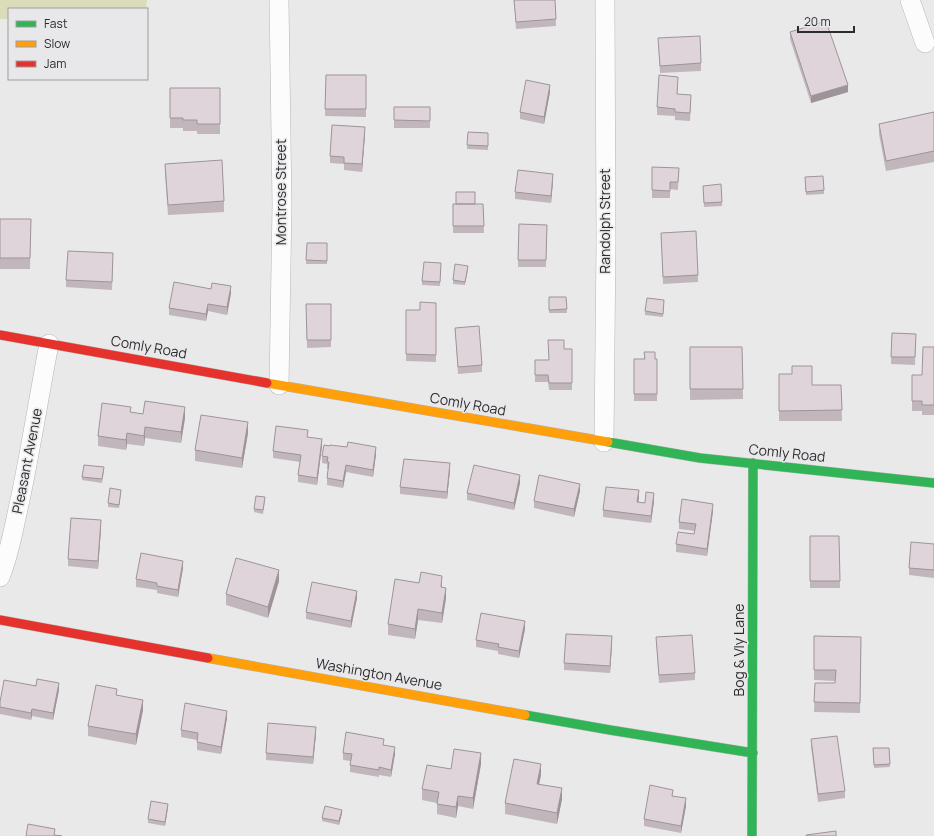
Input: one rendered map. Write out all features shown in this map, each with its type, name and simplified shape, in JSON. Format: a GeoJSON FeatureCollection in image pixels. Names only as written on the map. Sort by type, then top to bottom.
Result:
{"type":"FeatureCollection","features":[{"type":"Feature","properties":{"kind":"street","name":"Montrose Street"},"geometry":{"type":"LineString","coordinates":[[279,0],[282,205],[279,385]]}},
{"type":"Feature","properties":{"kind":"street","name":"Randolph Street"},"geometry":{"type":"LineString","coordinates":[[604,442],[605,0]]}},
{"type":"Feature","properties":{"kind":"street"},"geometry":{"type":"LineString","coordinates":[[910,0],[925,43]]}},
{"type":"Feature","properties":{"kind":"street","name":"Comly Road"},"geometry":{"type":"LineString","coordinates":[[0,335],[700,458],[934,483]]}},
{"type":"Feature","properties":{"kind":"street","name":"Pleasant Avenue"},"geometry":{"type":"LineString","coordinates":[[0,577],[14,528],[49,344]]}},
{"type":"Feature","properties":{"kind":"street","name":"Bog & Vly Lane"},"geometry":{"type":"LineString","coordinates":[[752,836],[753,463]]}},
{"type":"Feature","properties":{"kind":"street","name":"Washington Avenue"},"geometry":{"type":"LineString","coordinates":[[0,620],[610,730],[753,753]]}},
{"type":"Feature","properties":{"kind":"green space"},"geometry":{"type":"Polygon","coordinates":[[[0,0],[147,0],[146,8],[8,8],[8,19],[0,19],[0,0]]]}},
{"type":"Feature","properties":{"kind":"building"},"geometry":{"type":"Polygon","coordinates":[[[514,0],[555,0],[556,19],[516,22],[514,0]]]}},
{"type":"Feature","properties":{"kind":"building"},"geometry":{"type":"Polygon","coordinates":[[[826,21],[848,85],[811,96],[790,32],[826,21]]]}},
{"type":"Feature","properties":{"kind":"building"},"geometry":{"type":"Polygon","coordinates":[[[700,36],[701,63],[660,66],[658,38],[700,36]]]}},
{"type":"Feature","properties":{"kind":"building"},"geometry":{"type":"Polygon","coordinates":[[[326,75],[366,75],[366,109],[325,109],[326,75]]]}},
{"type":"Feature","properties":{"kind":"building"},"geometry":{"type":"Polygon","coordinates":[[[659,75],[678,77],[677,94],[691,95],[690,113],[675,112],[675,109],[657,107],[659,75]]]}},
{"type":"Feature","properties":{"kind":"building"},"geometry":{"type":"Polygon","coordinates":[[[526,80],[550,85],[544,117],[520,112],[526,80]]]}},
{"type":"Feature","properties":{"kind":"building"},"geometry":{"type":"Polygon","coordinates":[[[170,88],[220,88],[220,124],[197,124],[197,120],[170,118],[170,88]]]}},
{"type":"Feature","properties":{"kind":"building"},"geometry":{"type":"Polygon","coordinates":[[[394,107],[430,107],[430,121],[394,120],[394,107]]]}},
{"type":"Feature","properties":{"kind":"building"},"geometry":{"type":"Polygon","coordinates":[[[934,112],[934,151],[886,161],[879,124],[934,112]]]}},
{"type":"Feature","properties":{"kind":"building"},"geometry":{"type":"Polygon","coordinates":[[[332,125],[365,127],[362,164],[344,163],[344,157],[330,156],[332,125]]]}},
{"type":"Feature","properties":{"kind":"building"},"geometry":{"type":"Polygon","coordinates":[[[468,132],[488,133],[488,146],[467,145],[468,132]]]}},
{"type":"Feature","properties":{"kind":"building"},"geometry":{"type":"Polygon","coordinates":[[[222,160],[224,201],[168,205],[165,164],[222,160]]]}},
{"type":"Feature","properties":{"kind":"building"},"geometry":{"type":"Polygon","coordinates":[[[652,167],[679,168],[678,182],[670,182],[670,191],[652,190],[652,167]]]}},
{"type":"Feature","properties":{"kind":"building"},"geometry":{"type":"Polygon","coordinates":[[[518,170],[553,174],[551,196],[515,192],[518,170]]]}},
{"type":"Feature","properties":{"kind":"building"},"geometry":{"type":"Polygon","coordinates":[[[823,176],[824,190],[806,192],[805,177],[823,176]]]}},
{"type":"Feature","properties":{"kind":"building"},"geometry":{"type":"Polygon","coordinates":[[[721,184],[722,202],[704,203],[703,186],[721,184]]]}},
{"type":"Feature","properties":{"kind":"building"},"geometry":{"type":"Polygon","coordinates":[[[456,192],[475,192],[475,204],[456,204],[456,192]]]}},
{"type":"Feature","properties":{"kind":"building"},"geometry":{"type":"Polygon","coordinates":[[[453,204],[483,204],[484,226],[453,226],[453,204]]]}},
{"type":"Feature","properties":{"kind":"building"},"geometry":{"type":"Polygon","coordinates":[[[0,219],[31,219],[30,258],[0,258],[0,219]]]}},
{"type":"Feature","properties":{"kind":"building"},"geometry":{"type":"Polygon","coordinates":[[[519,224],[547,225],[546,260],[518,260],[519,224]]]}},
{"type":"Feature","properties":{"kind":"building"},"geometry":{"type":"Polygon","coordinates":[[[696,231],[698,275],[663,277],[661,233],[696,231]]]}},
{"type":"Feature","properties":{"kind":"building"},"geometry":{"type":"Polygon","coordinates":[[[307,243],[327,243],[327,261],[306,260],[307,243]]]}},
{"type":"Feature","properties":{"kind":"building"},"geometry":{"type":"Polygon","coordinates":[[[68,251],[113,253],[112,282],[66,280],[68,251]]]}},
{"type":"Feature","properties":{"kind":"building"},"geometry":{"type":"Polygon","coordinates":[[[424,262],[441,263],[440,282],[422,281],[424,262]]]}},
{"type":"Feature","properties":{"kind":"building"},"geometry":{"type":"Polygon","coordinates":[[[455,264],[468,266],[465,282],[453,280],[455,264]]]}},
{"type":"Feature","properties":{"kind":"building"},"geometry":{"type":"Polygon","coordinates":[[[174,282],[211,289],[212,283],[231,286],[227,307],[208,304],[206,314],[169,308],[174,282]]]}},
{"type":"Feature","properties":{"kind":"building"},"geometry":{"type":"Polygon","coordinates":[[[549,297],[566,297],[567,309],[549,310],[549,297]]]}},
{"type":"Feature","properties":{"kind":"building"},"geometry":{"type":"Polygon","coordinates":[[[647,298],[664,300],[663,314],[645,311],[647,298]]]}},
{"type":"Feature","properties":{"kind":"building"},"geometry":{"type":"Polygon","coordinates":[[[420,302],[436,303],[436,355],[406,354],[406,310],[420,310],[420,302]]]}},
{"type":"Feature","properties":{"kind":"building"},"geometry":{"type":"Polygon","coordinates":[[[306,304],[331,304],[331,340],[307,340],[306,304]]]}},
{"type":"Feature","properties":{"kind":"building"},"geometry":{"type":"Polygon","coordinates":[[[479,326],[482,365],[458,367],[455,328],[479,326]]]}},
{"type":"Feature","properties":{"kind":"building"},"geometry":{"type":"Polygon","coordinates":[[[892,333],[916,334],[915,357],[891,357],[892,333]]]}},
{"type":"Feature","properties":{"kind":"building"},"geometry":{"type":"Polygon","coordinates":[[[548,340],[564,340],[564,349],[572,349],[572,383],[549,383],[548,375],[535,375],[535,360],[549,360],[548,340]]]}},
{"type":"Feature","properties":{"kind":"building"},"geometry":{"type":"Polygon","coordinates":[[[690,347],[742,347],[743,389],[690,389],[690,347]]]}},
{"type":"Feature","properties":{"kind":"building"},"geometry":{"type":"Polygon","coordinates":[[[923,347],[934,347],[934,405],[922,405],[922,401],[912,401],[912,375],[922,375],[923,347]]]}},
{"type":"Feature","properties":{"kind":"building"},"geometry":{"type":"Polygon","coordinates":[[[644,352],[655,352],[655,359],[657,359],[657,394],[634,394],[634,359],[645,359],[644,352]]]}},
{"type":"Feature","properties":{"kind":"building"},"geometry":{"type":"Polygon","coordinates":[[[792,366],[812,366],[812,385],[841,385],[842,410],[779,411],[779,374],[792,374],[792,366]]]}},
{"type":"Feature","properties":{"kind":"building"},"geometry":{"type":"Polygon","coordinates":[[[145,401],[185,407],[181,432],[145,427],[144,436],[127,433],[126,440],[98,436],[102,403],[131,407],[130,412],[143,414],[145,401]]]}},
{"type":"Feature","properties":{"kind":"building"},"geometry":{"type":"Polygon","coordinates":[[[201,415],[248,422],[242,458],[195,450],[201,415]]]}},
{"type":"Feature","properties":{"kind":"building"},"geometry":{"type":"Polygon","coordinates":[[[276,426],[308,430],[307,437],[322,439],[317,478],[298,475],[301,455],[273,451],[276,426]]]}},
{"type":"Feature","properties":{"kind":"building"},"geometry":{"type":"Polygon","coordinates":[[[348,442],[376,447],[373,470],[346,465],[343,481],[327,478],[329,462],[327,462],[328,457],[322,456],[324,445],[347,447],[348,442]]]}},
{"type":"Feature","properties":{"kind":"building"},"geometry":{"type":"Polygon","coordinates":[[[404,459],[450,463],[447,492],[400,487],[404,459]]]}},
{"type":"Feature","properties":{"kind":"building"},"geometry":{"type":"Polygon","coordinates":[[[84,465],[104,467],[102,479],[82,477],[84,465]]]}},
{"type":"Feature","properties":{"kind":"building"},"geometry":{"type":"Polygon","coordinates":[[[474,465],[520,475],[514,503],[467,493],[474,465]]]}},
{"type":"Feature","properties":{"kind":"building"},"geometry":{"type":"Polygon","coordinates":[[[539,475],[580,484],[574,509],[534,501],[539,475]]]}},
{"type":"Feature","properties":{"kind":"building"},"geometry":{"type":"Polygon","coordinates":[[[606,487],[639,490],[637,502],[645,503],[646,492],[654,493],[651,516],[603,510],[606,487]]]}},
{"type":"Feature","properties":{"kind":"building"},"geometry":{"type":"Polygon","coordinates":[[[110,488],[121,490],[119,505],[108,503],[110,488]]]}},
{"type":"Feature","properties":{"kind":"building"},"geometry":{"type":"Polygon","coordinates":[[[256,496],[265,497],[263,510],[254,509],[256,496]]]}},
{"type":"Feature","properties":{"kind":"building"},"geometry":{"type":"Polygon","coordinates":[[[682,499],[713,504],[707,549],[676,544],[678,532],[694,534],[696,524],[679,522],[682,499]]]}},
{"type":"Feature","properties":{"kind":"building"},"geometry":{"type":"Polygon","coordinates":[[[71,518],[101,520],[98,561],[68,559],[71,518]]]}},
{"type":"Feature","properties":{"kind":"building"},"geometry":{"type":"Polygon","coordinates":[[[810,536],[839,536],[840,581],[810,581],[810,536]]]}},
{"type":"Feature","properties":{"kind":"building"},"geometry":{"type":"Polygon","coordinates":[[[911,542],[934,544],[934,570],[909,568],[911,542]]]}},
{"type":"Feature","properties":{"kind":"building"},"geometry":{"type":"Polygon","coordinates":[[[141,553],[183,561],[178,590],[157,586],[157,583],[136,579],[141,553]]]}},
{"type":"Feature","properties":{"kind":"building"},"geometry":{"type":"Polygon","coordinates":[[[236,558],[279,570],[268,607],[226,594],[236,558]]]}},
{"type":"Feature","properties":{"kind":"building"},"geometry":{"type":"Polygon","coordinates":[[[421,572],[442,576],[441,587],[446,588],[442,613],[418,609],[415,629],[388,624],[395,579],[419,583],[421,572]]]}},
{"type":"Feature","properties":{"kind":"building"},"geometry":{"type":"Polygon","coordinates":[[[312,582],[357,591],[351,621],[306,612],[312,582]]]}},
{"type":"Feature","properties":{"kind":"building"},"geometry":{"type":"Polygon","coordinates":[[[481,613],[525,621],[519,651],[498,647],[499,644],[476,640],[481,613]]]}},
{"type":"Feature","properties":{"kind":"building"},"geometry":{"type":"Polygon","coordinates":[[[566,634],[612,636],[610,666],[564,663],[566,634]]]}},
{"type":"Feature","properties":{"kind":"building"},"geometry":{"type":"Polygon","coordinates":[[[692,635],[695,673],[659,675],[656,637],[692,635]]]}},
{"type":"Feature","properties":{"kind":"building"},"geometry":{"type":"Polygon","coordinates":[[[814,636],[861,637],[860,703],[814,702],[815,683],[835,683],[836,670],[814,670],[814,636]]]}},
{"type":"Feature","properties":{"kind":"building"},"geometry":{"type":"Polygon","coordinates":[[[37,679],[59,683],[53,713],[32,709],[31,713],[0,707],[4,680],[36,686],[37,679]]]}},
{"type":"Feature","properties":{"kind":"building"},"geometry":{"type":"Polygon","coordinates":[[[96,685],[117,689],[116,695],[143,700],[136,734],[88,726],[96,685]]]}},
{"type":"Feature","properties":{"kind":"building"},"geometry":{"type":"Polygon","coordinates":[[[185,703],[227,711],[221,747],[197,742],[198,733],[181,730],[185,703]]]}},
{"type":"Feature","properties":{"kind":"building"},"geometry":{"type":"Polygon","coordinates":[[[268,723],[316,727],[313,757],[266,753],[268,723]]]}},
{"type":"Feature","properties":{"kind":"building"},"geometry":{"type":"Polygon","coordinates":[[[346,732],[384,739],[383,745],[395,747],[391,770],[379,767],[379,770],[350,765],[352,754],[343,753],[346,732]]]}},
{"type":"Feature","properties":{"kind":"building"},"geometry":{"type":"Polygon","coordinates":[[[837,736],[845,791],[818,794],[811,739],[837,736]]]}},
{"type":"Feature","properties":{"kind":"building"},"geometry":{"type":"Polygon","coordinates":[[[873,748],[889,748],[890,764],[874,765],[873,748]]]}},
{"type":"Feature","properties":{"kind":"building"},"geometry":{"type":"Polygon","coordinates":[[[454,749],[481,753],[473,798],[458,796],[456,807],[437,804],[439,792],[422,789],[427,765],[451,769],[454,749]]]}},
{"type":"Feature","properties":{"kind":"building"},"geometry":{"type":"Polygon","coordinates":[[[514,759],[541,764],[537,784],[562,788],[557,813],[505,803],[514,759]]]}},
{"type":"Feature","properties":{"kind":"building"},"geometry":{"type":"Polygon","coordinates":[[[650,785],[673,790],[672,796],[686,798],[681,826],[644,819],[650,785]]]}},
{"type":"Feature","properties":{"kind":"building"},"geometry":{"type":"Polygon","coordinates":[[[151,801],[168,804],[165,822],[148,819],[151,801]]]}},
{"type":"Feature","properties":{"kind":"building"},"geometry":{"type":"Polygon","coordinates":[[[325,806],[342,810],[339,821],[322,818],[325,806]]]}},
{"type":"Feature","properties":{"kind":"building"},"geometry":{"type":"Polygon","coordinates":[[[28,824],[55,829],[54,835],[62,836],[26,836],[28,824]]]}},
{"type":"Feature","properties":{"kind":"building"},"geometry":{"type":"Polygon","coordinates":[[[836,831],[836,836],[806,836],[806,835],[836,831]]]}},
{"type":"Feature","properties":{"kind":"traffic: fast"},"geometry":{"type":"LineString","coordinates":[[608,442],[700,458],[934,483]]}},
{"type":"Feature","properties":{"kind":"traffic: fast"},"geometry":{"type":"LineString","coordinates":[[752,836],[753,463]]}},
{"type":"Feature","properties":{"kind":"traffic: fast"},"geometry":{"type":"LineString","coordinates":[[525,715],[753,753]]}},
{"type":"Feature","properties":{"kind":"traffic: slow"},"geometry":{"type":"LineString","coordinates":[[267,383],[608,442]]}},
{"type":"Feature","properties":{"kind":"traffic: slow"},"geometry":{"type":"LineString","coordinates":[[208,658],[525,715]]}},
{"type":"Feature","properties":{"kind":"traffic: jam"},"geometry":{"type":"LineString","coordinates":[[0,335],[267,383]]}},
{"type":"Feature","properties":{"kind":"traffic: jam"},"geometry":{"type":"LineString","coordinates":[[0,620],[208,658]]}}]}
